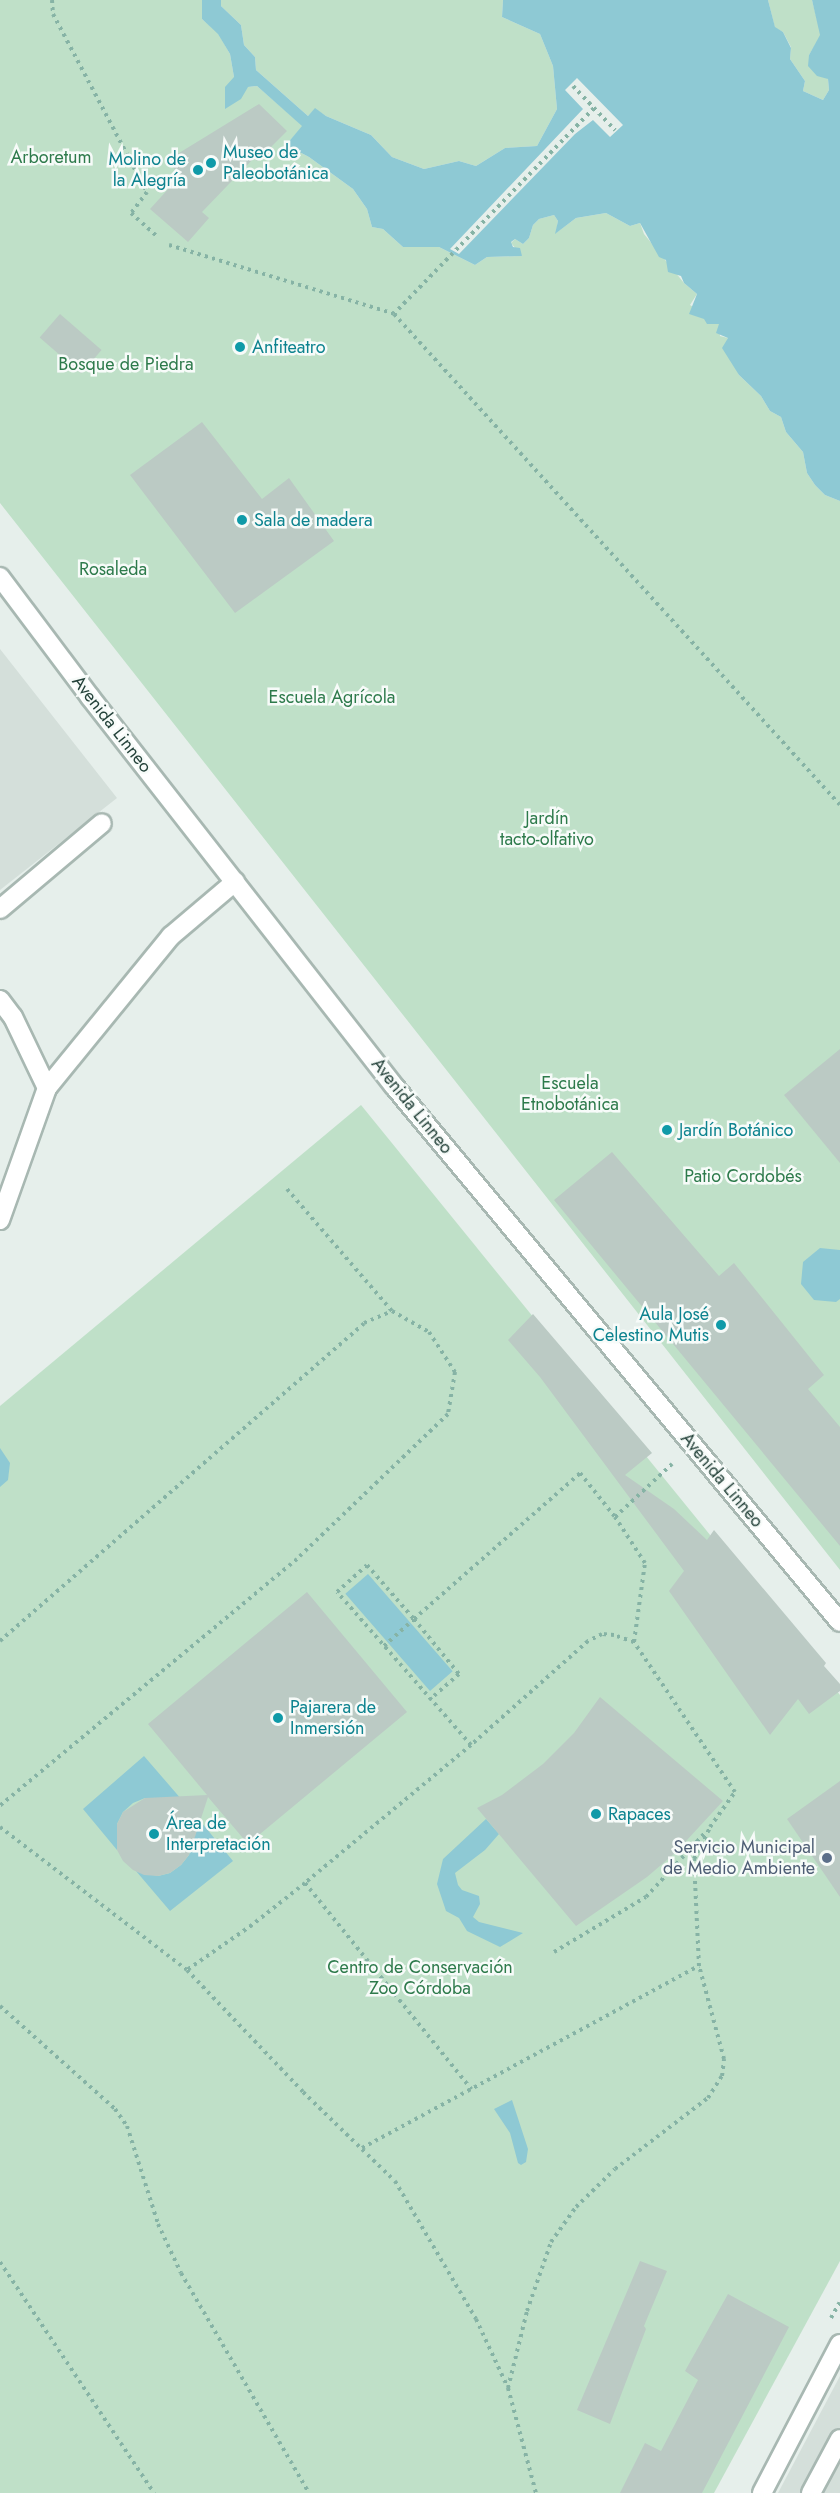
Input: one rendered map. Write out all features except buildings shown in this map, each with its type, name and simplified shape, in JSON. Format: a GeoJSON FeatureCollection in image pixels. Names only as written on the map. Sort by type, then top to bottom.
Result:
{"type":"FeatureCollection","features":[{"type":"Feature","properties":{"kind":"street","name":"Avenida Linneo"},"geometry":{"type":"LineString","coordinates":[[0,577],[394,1086],[840,1622]]}},
{"type":"Feature","properties":{"kind":"street"},"geometry":{"type":"LineString","coordinates":[[0,909],[102,822]]}},
{"type":"Feature","properties":{"kind":"street"},"geometry":{"type":"LineString","coordinates":[[0,1220],[47,1088],[171,936],[235,882]]}},
{"type":"Feature","properties":{"kind":"street"},"geometry":{"type":"LineString","coordinates":[[0,1000],[13,1017],[47,1088]]}},
{"type":"Feature","properties":{"kind":"street"},"geometry":{"type":"LineString","coordinates":[[762,2493],[840,2344]]}},
{"type":"Feature","properties":{"kind":"street"},"geometry":{"type":"LineString","coordinates":[[811,2493],[840,2439]]}},
{"type":"Feature","properties":{"kind":"path"},"geometry":{"type":"LineString","coordinates":[[52,0],[53,14],[147,192],[131,213],[158,237]]}},
{"type":"Feature","properties":{"kind":"path"},"geometry":{"type":"LineString","coordinates":[[573,86],[615,130]]}},
{"type":"Feature","properties":{"kind":"path"},"geometry":{"type":"LineString","coordinates":[[394,314],[594,108]]}},
{"type":"Feature","properties":{"kind":"path"},"geometry":{"type":"LineString","coordinates":[[169,245],[394,314],[840,805]]}},
{"type":"Feature","properties":{"kind":"path"},"geometry":{"type":"LineString","coordinates":[[0,1806],[297,1559],[448,1414],[455,1372],[429,1332],[392,1311],[287,1189]]}},
{"type":"Feature","properties":{"kind":"path"},"geometry":{"type":"LineString","coordinates":[[0,1641],[364,1323],[392,1311]]}},
{"type":"Feature","properties":{"kind":"path"},"geometry":{"type":"LineString","coordinates":[[615,1516],[693,1444]]}},
{"type":"Feature","properties":{"kind":"path"},"geometry":{"type":"LineString","coordinates":[[385,1644],[580,1473],[615,1516],[645,1563],[634,1641],[735,1792],[710,1827],[646,1897],[554,1952]]}},
{"type":"Feature","properties":{"kind":"path"},"geometry":{"type":"LineString","coordinates":[[430,1699],[459,1674],[367,1565],[337,1592],[385,1644],[430,1699],[471,1745]]}},
{"type":"Feature","properties":{"kind":"path"},"geometry":{"type":"LineString","coordinates":[[187,1970],[252,1925],[305,1883],[471,1745],[588,1641],[602,1634],[634,1641]]}},
{"type":"Feature","properties":{"kind":"path"},"geometry":{"type":"LineString","coordinates":[[0,1827],[187,1970],[303,2092],[395,2181],[476,2319],[508,2388],[536,2493]]}},
{"type":"Feature","properties":{"kind":"path"},"geometry":{"type":"LineString","coordinates":[[508,2388],[527,2311],[551,2242],[576,2207],[615,2169],[708,2098],[722,2076],[724,2059],[699,1966],[694,1859],[710,1827]]}},
{"type":"Feature","properties":{"kind":"path"},"geometry":{"type":"LineString","coordinates":[[305,1883],[471,2089]]}},
{"type":"Feature","properties":{"kind":"path"},"geometry":{"type":"LineString","coordinates":[[362,2148],[699,1966]]}},
{"type":"Feature","properties":{"kind":"path"},"geometry":{"type":"LineString","coordinates":[[0,2006],[115,2109],[127,2126],[158,2224],[181,2273],[309,2493]]}},
{"type":"Feature","properties":{"kind":"path"},"geometry":{"type":"LineString","coordinates":[[0,2262],[154,2493]]}},
{"type":"Feature","properties":{"kind":"shaded area"},"geometry":{"type":"Polygon","coordinates":[[[0,649],[117,798],[0,890],[0,649]]]}},
{"type":"Feature","properties":{"kind":"shaded area"},"geometry":{"type":"Polygon","coordinates":[[[840,2376],[840,2493],[778,2493],[840,2376]]]}},
{"type":"Feature","properties":{"kind":"green space","name":"Jardín Botánico"},"geometry":{"type":"Polygon","coordinates":[[[0,0],[202,0],[202,19],[218,33],[230,54],[234,77],[248,87],[257,86],[303,126],[286,145],[309,157],[353,189],[367,209],[372,227],[383,229],[403,247],[439,247],[475,265],[487,257],[522,256],[511,243],[515,239],[523,244],[529,238],[533,225],[539,219],[554,215],[558,221],[556,233],[576,218],[606,213],[630,226],[640,223],[644,234],[684,283],[697,294],[690,305],[719,323],[720,336],[728,338],[726,343],[739,375],[761,396],[770,411],[781,417],[786,432],[803,452],[807,473],[815,485],[825,495],[840,501],[840,1570],[0,503],[0,0]]]}},
{"type":"Feature","properties":{"kind":"green space"},"geometry":{"type":"Polygon","coordinates":[[[221,0],[503,0],[502,17],[540,34],[553,66],[557,109],[537,146],[505,148],[476,166],[459,161],[424,169],[392,157],[371,135],[315,109],[308,116],[256,70],[255,57],[244,45],[241,25],[221,6],[221,0]]]}},
{"type":"Feature","properties":{"kind":"green space"},"geometry":{"type":"Polygon","coordinates":[[[768,0],[812,0],[821,35],[809,55],[828,79],[829,90],[823,100],[803,91],[805,81],[790,59],[791,47],[783,32],[775,28],[768,0]]]}},
{"type":"Feature","properties":{"kind":"green space","name":"Centro de Conservación Zoo Córdoba"},"geometry":{"type":"Polygon","coordinates":[[[361,1105],[840,1695],[840,2261],[714,2493],[0,2493],[0,1406],[361,1105]]]}},
{"type":"Feature","properties":{"kind":"water"},"geometry":{"type":"Polygon","coordinates":[[[202,0],[221,0],[221,6],[241,25],[244,45],[255,57],[256,70],[308,116],[315,108],[326,116],[371,135],[392,157],[424,169],[459,161],[476,166],[505,148],[537,146],[557,109],[553,66],[540,34],[502,17],[503,0],[768,0],[775,27],[783,32],[791,48],[790,59],[805,81],[803,91],[823,100],[829,90],[828,79],[817,76],[808,66],[809,55],[820,35],[812,0],[840,0],[840,501],[825,495],[815,485],[807,473],[803,452],[786,432],[781,417],[770,411],[761,396],[739,375],[722,348],[728,338],[716,333],[719,324],[707,324],[704,319],[689,314],[697,294],[684,283],[681,276],[668,272],[666,260],[659,257],[640,223],[630,226],[606,213],[576,218],[555,234],[558,221],[554,215],[539,219],[533,225],[529,238],[523,244],[515,239],[511,242],[513,247],[520,248],[522,256],[487,257],[475,265],[439,247],[403,247],[383,229],[372,227],[367,209],[353,189],[309,157],[286,145],[302,126],[257,86],[248,87],[241,99],[225,109],[225,87],[234,77],[230,54],[218,34],[202,19],[202,0]]]}},
{"type":"Feature","properties":{"kind":"water"},"geometry":{"type":"Polygon","coordinates":[[[820,1248],[840,1250],[840,1299],[836,1302],[814,1300],[801,1284],[803,1262],[820,1248]]]}},
{"type":"Feature","properties":{"kind":"water"},"geometry":{"type":"Polygon","coordinates":[[[0,1448],[10,1463],[8,1480],[0,1487],[0,1448]]]}},
{"type":"Feature","properties":{"kind":"water"},"geometry":{"type":"Polygon","coordinates":[[[368,1574],[453,1671],[430,1691],[345,1594],[368,1574]]]}},
{"type":"Feature","properties":{"kind":"water"},"geometry":{"type":"Polygon","coordinates":[[[144,1756],[182,1800],[145,1798],[133,1803],[123,1812],[117,1824],[117,1850],[83,1809],[144,1756]]]}},
{"type":"Feature","properties":{"kind":"water"},"geometry":{"type":"Polygon","coordinates":[[[197,1817],[233,1861],[170,1911],[136,1871],[158,1876],[170,1873],[181,1865],[189,1855],[193,1843],[197,1817]]]}},
{"type":"Feature","properties":{"kind":"water"},"geometry":{"type":"Polygon","coordinates":[[[486,1819],[499,1834],[485,1850],[455,1873],[462,1890],[479,1896],[480,1904],[473,1917],[479,1922],[523,1933],[500,1947],[467,1931],[459,1918],[446,1911],[437,1884],[443,1859],[486,1819]]]}},
{"type":"Feature","properties":{"kind":"water"},"geometry":{"type":"Polygon","coordinates":[[[512,2100],[528,2149],[526,2162],[521,2165],[518,2163],[510,2133],[494,2109],[512,2100]]]}},
{"type":"Feature","properties":{"kind":"pier"},"geometry":{"type":"Polygon","coordinates":[[[577,78],[623,125],[610,137],[593,120],[575,134],[459,254],[450,249],[583,109],[565,90],[577,78]]]}},
{"type":"Feature","properties":{"kind":"place","name":"Museo de Paleobotánica"},"geometry":{"type":"Point","coordinates":[211,163]}},
{"type":"Feature","properties":{"kind":"place","name":"Molino de la Alegría"},"geometry":{"type":"Point","coordinates":[198,170]}},
{"type":"Feature","properties":{"kind":"place","name":"Anfiteatro"},"geometry":{"type":"Point","coordinates":[240,347]}},
{"type":"Feature","properties":{"kind":"place","name":"Sala de madera"},"geometry":{"type":"Point","coordinates":[242,520]}},
{"type":"Feature","properties":{"kind":"place","name":"Jardín Botánico"},"geometry":{"type":"Point","coordinates":[667,1130]}},
{"type":"Feature","properties":{"kind":"place","name":"Aula José Celestino Mutis"},"geometry":{"type":"Point","coordinates":[721,1325]}},
{"type":"Feature","properties":{"kind":"place","name":"Pajarera de Inmersión"},"geometry":{"type":"Point","coordinates":[278,1718]}},
{"type":"Feature","properties":{"kind":"place","name":"Rapaces"},"geometry":{"type":"Point","coordinates":[596,1814]}},
{"type":"Feature","properties":{"kind":"place","name":"Área de Interpretación"},"geometry":{"type":"Point","coordinates":[154,1834]}},
{"type":"Feature","properties":{"kind":"place","name":"Servicio Municipal de Medio Ambiente"},"geometry":{"type":"Point","coordinates":[827,1858]}},
{"type":"Feature","properties":{"kind":"park label","name":"Arboretum"},"geometry":{"type":"Point","coordinates":[51,157]}},
{"type":"Feature","properties":{"kind":"park label","name":"Bosque de Piedra"},"geometry":{"type":"Point","coordinates":[126,364]}},
{"type":"Feature","properties":{"kind":"park label","name":"Rosaleda"},"geometry":{"type":"Point","coordinates":[113,569]}},
{"type":"Feature","properties":{"kind":"park label","name":"Escuela Agrícola"},"geometry":{"type":"Point","coordinates":[332,697]}},
{"type":"Feature","properties":{"kind":"park label","name":"Jardín tacto-olfativo"},"geometry":{"type":"Point","coordinates":[547,829]}},
{"type":"Feature","properties":{"kind":"park label","name":"Escuela Etnobotánica"},"geometry":{"type":"Point","coordinates":[570,1094]}},
{"type":"Feature","properties":{"kind":"park label","name":"Patio Cordobés"},"geometry":{"type":"Point","coordinates":[743,1176]}}]}
